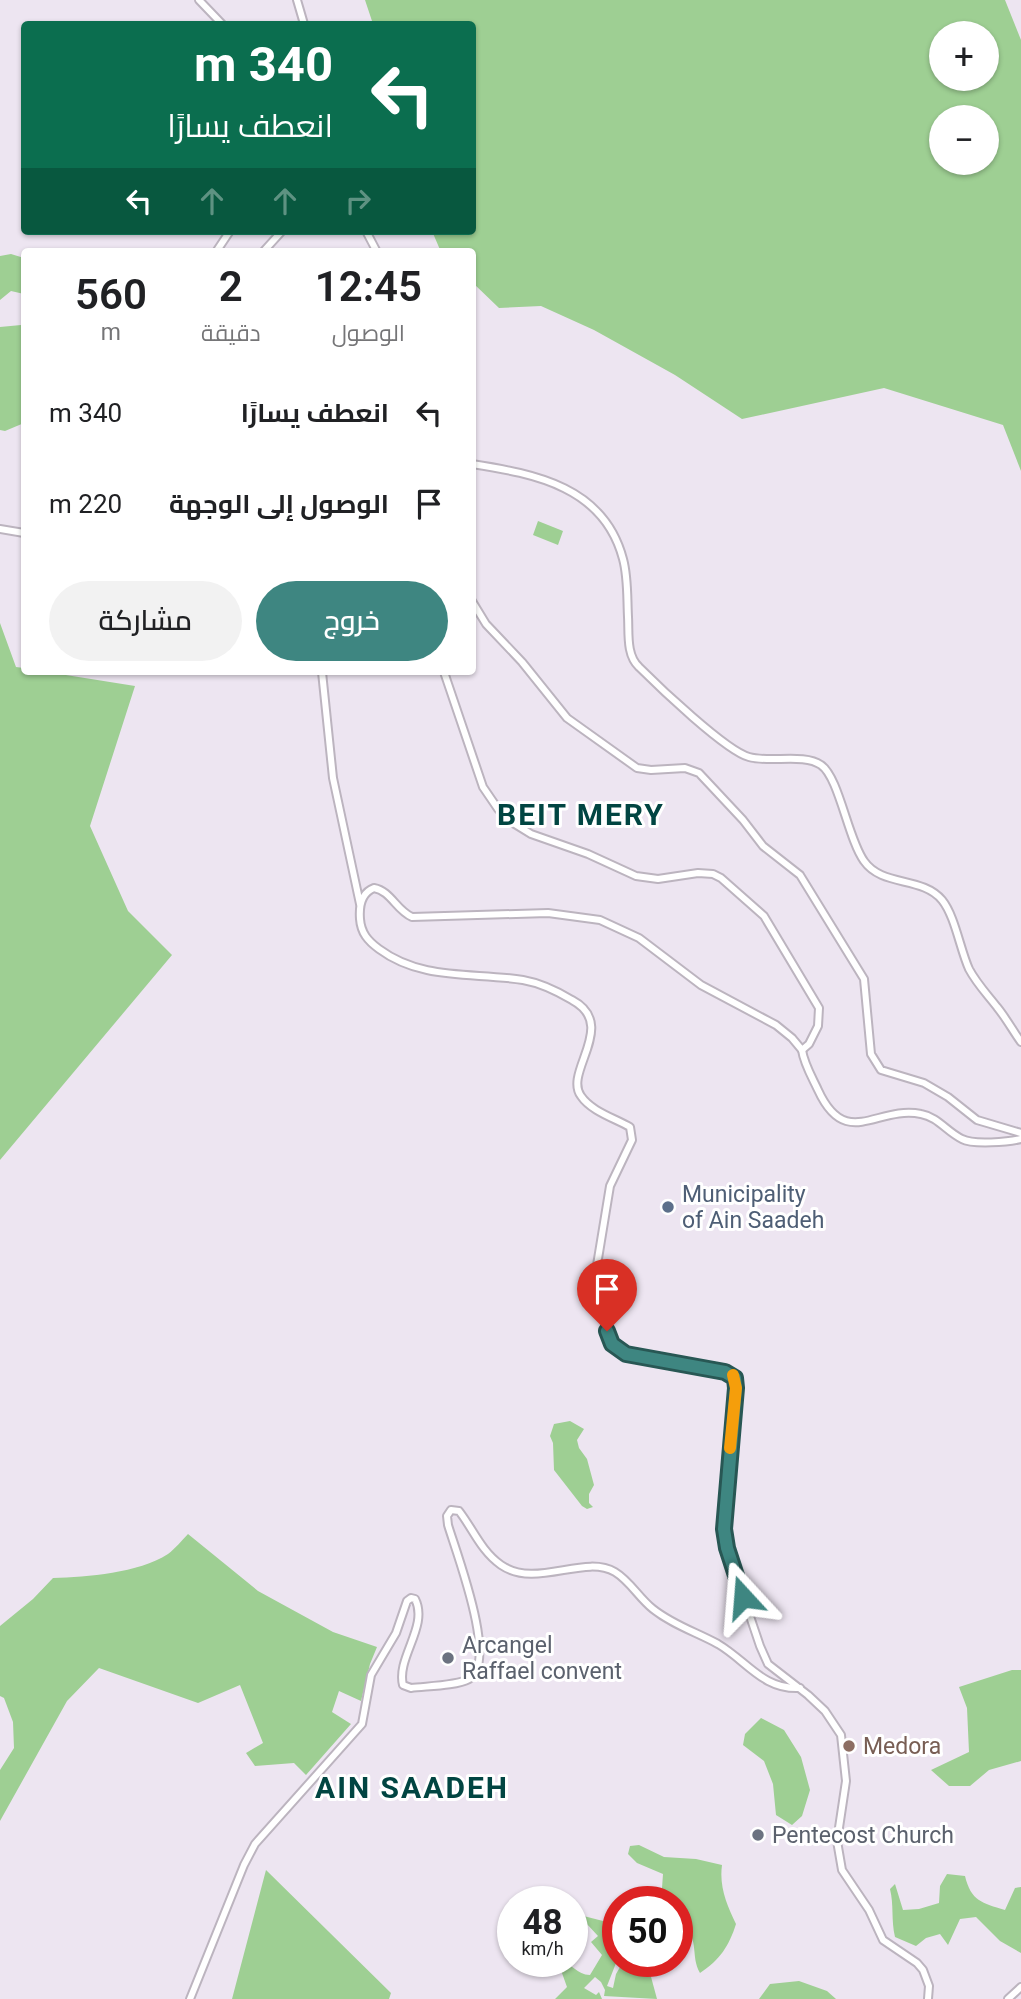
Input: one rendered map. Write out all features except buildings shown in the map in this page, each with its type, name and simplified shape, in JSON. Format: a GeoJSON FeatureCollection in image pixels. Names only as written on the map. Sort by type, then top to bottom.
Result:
{"type":"FeatureCollection","features":[{"type":"Feature","properties":{"kind":"street"},"geometry":{"type":"LineString","coordinates":[[199,0],[219,21]]}},
{"type":"Feature","properties":{"kind":"street"},"geometry":{"type":"LineString","coordinates":[[297,0],[303,21]]}},
{"type":"Feature","properties":{"kind":"street"},"geometry":{"type":"LineString","coordinates":[[266,248],[278,235]]}},
{"type":"Feature","properties":{"kind":"street"},"geometry":{"type":"LineString","coordinates":[[476,465],[505,469],[549,481],[570,490],[591,504],[611,532],[622,556],[627,580],[633,660],[710,731],[742,755],[755,759],[810,760],[823,766],[831,779],[852,839],[863,861],[890,878],[930,890],[943,902],[970,972],[1021,1042]]}},
{"type":"Feature","properties":{"kind":"street"},"geometry":{"type":"LineString","coordinates":[[0,529],[21,532]]}},
{"type":"Feature","properties":{"kind":"street"},"geometry":{"type":"LineString","coordinates":[[476,608],[486,624],[522,662],[567,718],[636,768],[685,768],[702,776],[763,846],[800,875],[864,979],[871,1054],[878,1068],[888,1074],[930,1086],[981,1122],[1021,1133]]}},
{"type":"Feature","properties":{"kind":"street"},"geometry":{"type":"LineString","coordinates":[[322,675],[333,778],[364,934],[378,948],[418,969],[527,981],[571,999],[586,1012],[590,1043],[576,1081],[579,1094],[593,1106],[630,1127],[633,1134],[630,1146],[612,1178],[597,1261],[596,1285],[609,1337],[615,1347],[630,1356],[725,1372],[735,1378],[725,1502],[724,1529],[727,1548],[767,1662],[800,1688],[831,1718],[844,1744],[846,1781],[837,1841],[842,1870],[869,1910],[883,1940],[923,1970],[929,1986],[928,1999]]}},
{"type":"Feature","properties":{"kind":"street"},"geometry":{"type":"LineString","coordinates":[[445,675],[483,787],[502,814],[531,834],[588,854],[636,876],[658,879],[707,872],[721,878],[767,919],[817,1004],[820,1018],[809,1044],[800,1048]]}},
{"type":"Feature","properties":{"kind":"street"},"geometry":{"type":"LineString","coordinates":[[360,904],[366,893],[374,888],[384,891],[400,911],[412,917],[548,913],[600,920],[639,937],[701,985],[776,1025],[800,1048],[830,1111],[846,1122],[862,1123],[912,1112],[929,1115],[964,1141],[1001,1142],[1021,1139]]}},
{"type":"Feature","properties":{"kind":"street"},"geometry":{"type":"LineString","coordinates":[[190,1999],[255,1844],[362,1724],[371,1675],[397,1633],[406,1602],[411,1598],[417,1602],[418,1612],[401,1680],[407,1688],[466,1681],[476,1674],[481,1650],[478,1629],[447,1518],[453,1509],[459,1511],[484,1549],[503,1566],[518,1572],[538,1573],[569,1571],[595,1565],[608,1569],[625,1580],[660,1615],[724,1648],[759,1677],[774,1685],[800,1688]]}},
{"type":"Feature","properties":{"kind":"street"},"geometry":{"type":"LineString","coordinates":[[1008,1999],[1021,1986]]}},
{"type":"Feature","properties":{"kind":"green space"},"geometry":{"type":"Polygon","coordinates":[[[365,0],[1005,0],[1021,40],[1021,471],[1003,425],[884,388],[742,419],[675,375],[594,330],[541,306],[499,308],[476,286],[476,248],[439,248],[434,235],[476,235],[476,21],[372,21],[365,0]]]}},
{"type":"Feature","properties":{"kind":"green space"},"geometry":{"type":"Polygon","coordinates":[[[11,254],[21,257],[21,293],[11,291],[0,300],[0,256],[11,254]]]}},
{"type":"Feature","properties":{"kind":"green space"},"geometry":{"type":"Polygon","coordinates":[[[21,325],[21,424],[5,431],[0,430],[0,327],[21,325]]]}},
{"type":"Feature","properties":{"kind":"green space"},"geometry":{"type":"Polygon","coordinates":[[[538,521],[563,531],[558,545],[533,535],[538,521]]]}},
{"type":"Feature","properties":{"kind":"green space"},"geometry":{"type":"Polygon","coordinates":[[[0,623],[16,667],[21,668],[21,675],[66,675],[135,686],[90,826],[128,911],[172,955],[0,1160],[0,623]]]}},
{"type":"Feature","properties":{"kind":"green space"},"geometry":{"type":"Polygon","coordinates":[[[570,1421],[584,1429],[577,1440],[587,1459],[594,1485],[589,1494],[589,1503],[593,1507],[587,1509],[554,1470],[553,1443],[550,1436],[554,1424],[570,1421]]]}},
{"type":"Feature","properties":{"kind":"green space"},"geometry":{"type":"Polygon","coordinates":[[[188,1534],[258,1591],[333,1632],[377,1647],[361,1701],[339,1691],[332,1712],[351,1724],[306,1775],[294,1763],[255,1766],[246,1753],[263,1743],[240,1685],[198,1703],[99,1668],[67,1701],[0,1821],[0,1770],[14,1748],[13,1722],[4,1698],[0,1696],[0,1626],[33,1599],[53,1578],[97,1575],[142,1566],[168,1554],[188,1534]]]}},
{"type":"Feature","properties":{"kind":"green space"},"geometry":{"type":"Polygon","coordinates":[[[1012,1670],[1021,1670],[1021,1761],[989,1770],[970,1786],[949,1786],[931,1770],[969,1752],[967,1708],[959,1687],[1012,1670]]]}},
{"type":"Feature","properties":{"kind":"green space"},"geometry":{"type":"Polygon","coordinates":[[[761,1718],[784,1730],[801,1757],[810,1790],[802,1816],[792,1825],[776,1815],[773,1784],[764,1761],[743,1745],[745,1734],[761,1718]]]}},
{"type":"Feature","properties":{"kind":"green space"},"geometry":{"type":"Polygon","coordinates":[[[639,1845],[664,1857],[696,1859],[722,1865],[723,1888],[736,1924],[723,1952],[700,1973],[693,1942],[693,1886],[662,1886],[663,1874],[637,1863],[628,1854],[630,1846],[639,1845]]]}},
{"type":"Feature","properties":{"kind":"green space"},"geometry":{"type":"Polygon","coordinates":[[[266,1870],[391,1993],[389,1999],[232,1999],[266,1870]]]}},
{"type":"Feature","properties":{"kind":"green space"},"geometry":{"type":"Polygon","coordinates":[[[947,1874],[965,1876],[974,1896],[1005,1910],[1015,1888],[1021,1887],[1021,1953],[1000,1941],[976,1917],[960,1919],[948,1945],[940,1934],[926,1938],[916,1946],[895,1937],[890,1889],[895,1884],[903,1910],[919,1909],[939,1903],[940,1886],[947,1874]]]}},
{"type":"Feature","properties":{"kind":"green space"},"geometry":{"type":"Polygon","coordinates":[[[588,1917],[602,1921],[602,1955],[591,1942],[598,1936],[588,1925],[588,1917]]]}},
{"type":"Feature","properties":{"kind":"green space"},"geometry":{"type":"Polygon","coordinates":[[[602,1955],[602,1977],[611,1977],[607,1986],[613,1988],[615,1977],[651,1977],[657,1999],[604,1996],[605,1990],[595,1977],[584,1988],[596,1995],[599,1992],[602,1999],[555,1999],[567,1987],[563,1977],[590,1975],[602,1955]]]}},
{"type":"Feature","properties":{"kind":"green space"},"geometry":{"type":"Polygon","coordinates":[[[799,1981],[827,1991],[836,1999],[759,1999],[770,1984],[799,1981]]]}},
{"type":"Feature","properties":{"kind":"slow traffic"},"geometry":{"type":"LineString","coordinates":[[730,1448],[736,1388],[733,1375]]}},
{"type":"Feature","properties":{"kind":"place","name":"Municipality of Ain Saadeh"},"geometry":{"type":"Point","coordinates":[668,1207]}},
{"type":"Feature","properties":{"kind":"place","name":"Arcangel Raffael convent"},"geometry":{"type":"Point","coordinates":[448,1658]}},
{"type":"Feature","properties":{"kind":"place","name":"Medora"},"geometry":{"type":"Point","coordinates":[849,1746]}},
{"type":"Feature","properties":{"kind":"place","name":"Pentecost Church"},"geometry":{"type":"Point","coordinates":[758,1835]}},
{"type":"Feature","properties":{"kind":"district","name":"BEIT MERY"},"geometry":{"type":"Point","coordinates":[581,815]}},
{"type":"Feature","properties":{"kind":"district","name":"AIN SAADEH"},"geometry":{"type":"Point","coordinates":[412,1788]}},
{"type":"Feature","properties":{"kind":"route"},"geometry":{"type":"LineString","coordinates":[[607,1331],[612,1344],[626,1354],[725,1372],[735,1378],[724,1529],[727,1548],[743,1597]]}}]}
